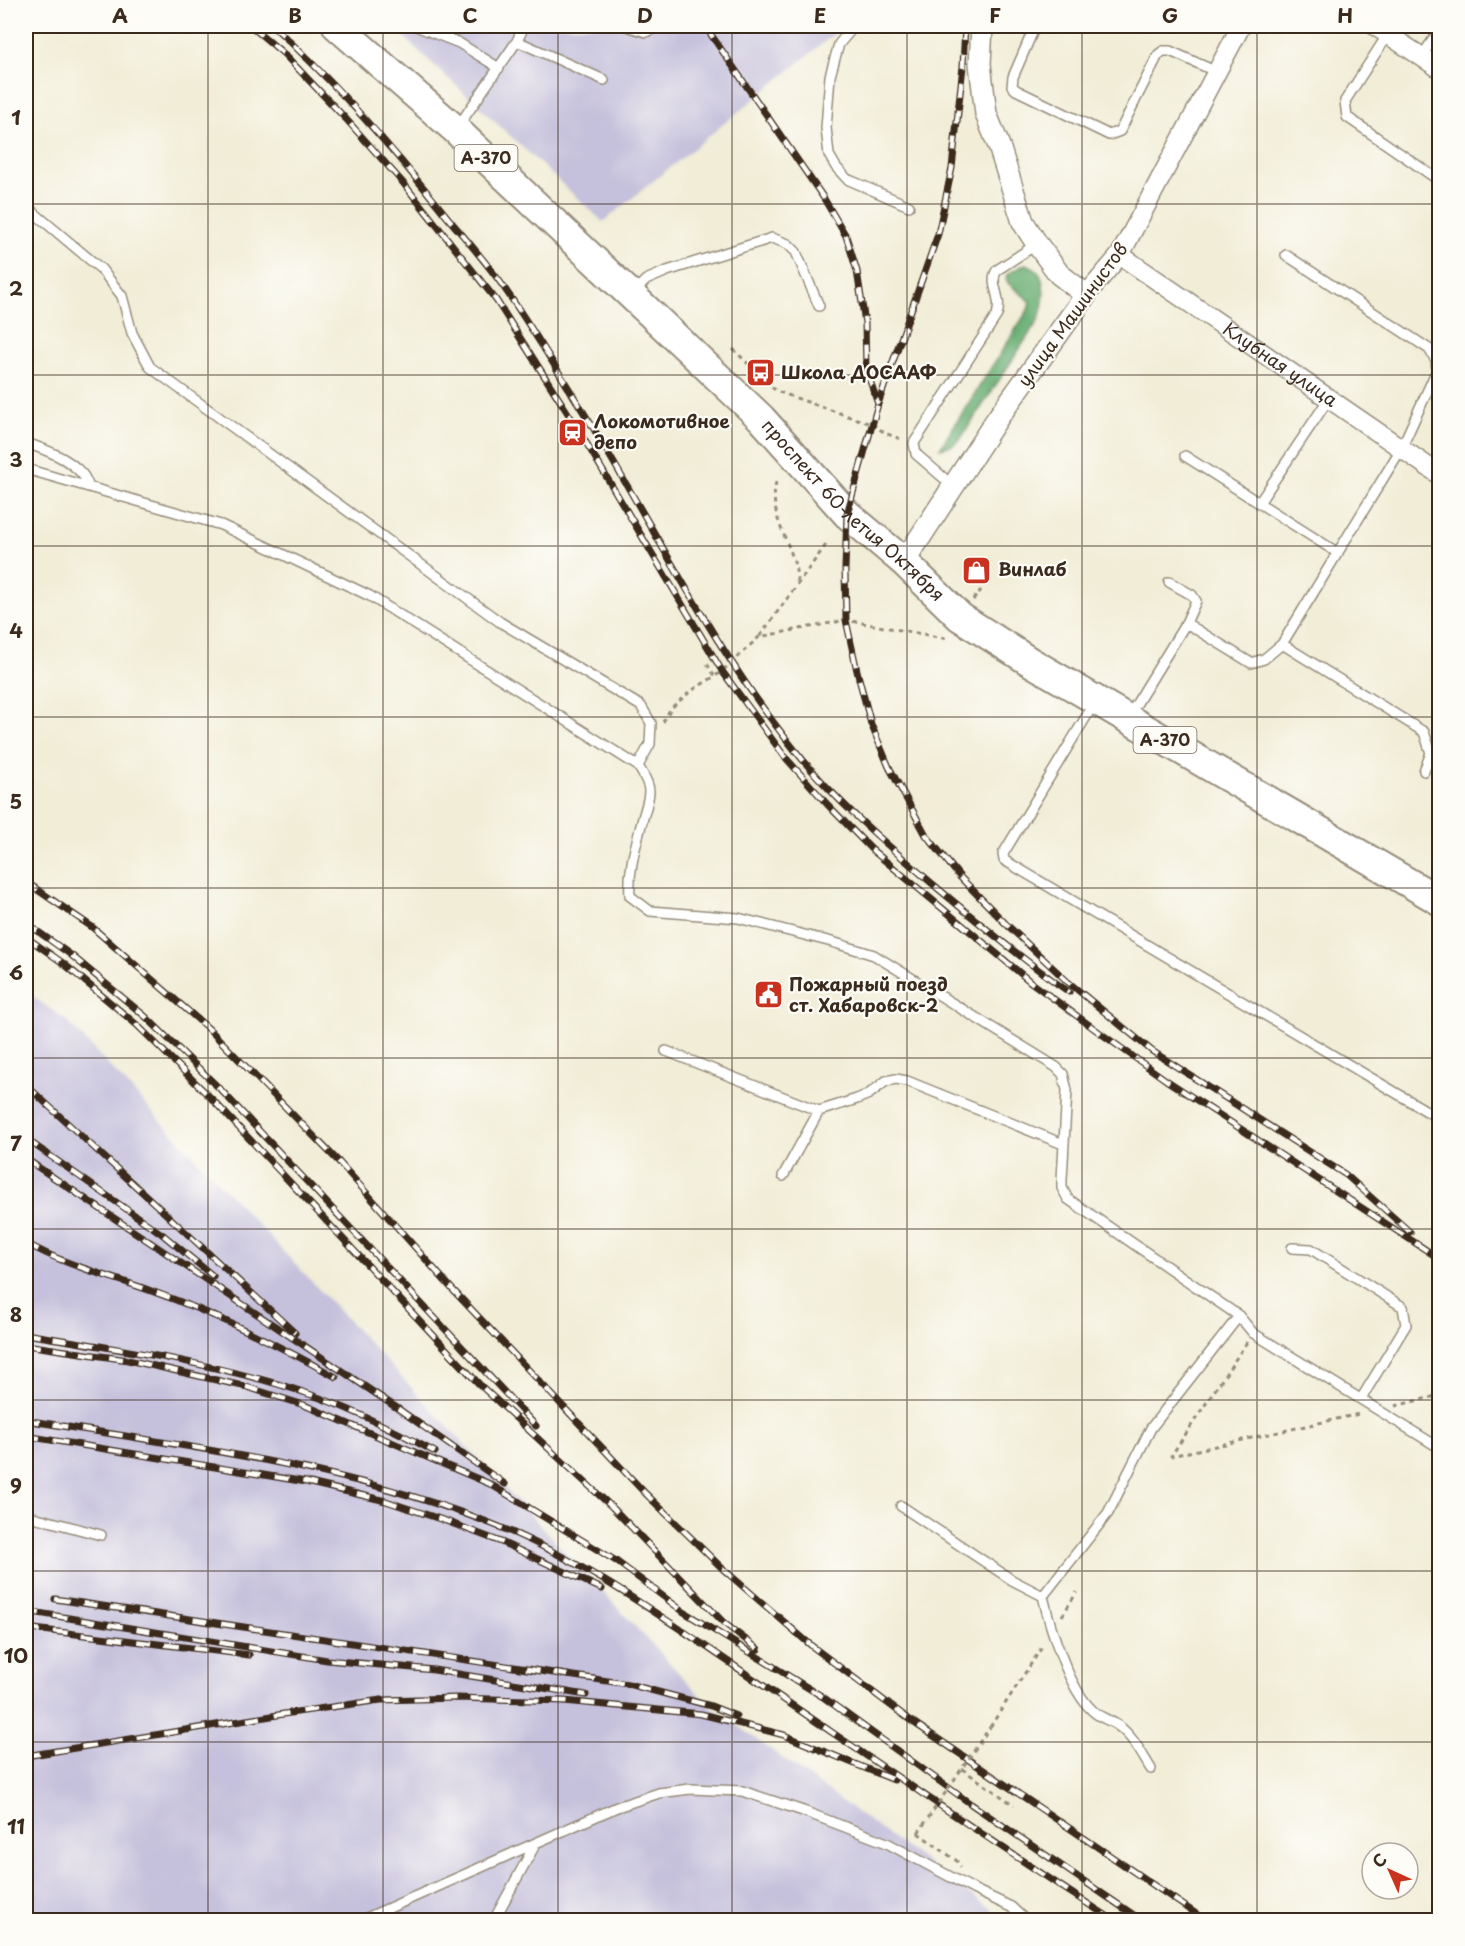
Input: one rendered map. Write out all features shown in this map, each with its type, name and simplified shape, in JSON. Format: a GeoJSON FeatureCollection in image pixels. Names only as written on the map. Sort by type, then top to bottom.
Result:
{"type":"FeatureCollection","features":[{"type":"Feature","properties":{"kind":"highway","name":"проспект 60-летия Октября"},"geometry":{"type":"LineString","coordinates":[[337,26],[456,130],[761,418],[847,514],[904,562],[960,616],[1029,661],[1440,901]]}},
{"type":"Feature","properties":{"kind":"street"},"geometry":{"type":"LineString","coordinates":[[982,26],[980,64],[986,114],[999,146],[1023,222],[1059,274],[1086,295]]}},
{"type":"Feature","properties":{"kind":"street","name":"улица Машинистов"},"geometry":{"type":"LineString","coordinates":[[904,562],[997,419],[1086,295],[1120,255],[1241,26]]}},
{"type":"Feature","properties":{"kind":"street"},"geometry":{"type":"LineString","coordinates":[[1382,30],[1440,69]]}},
{"type":"Feature","properties":{"kind":"street","name":"Клубная улица"},"geometry":{"type":"LineString","coordinates":[[1120,255],[1440,475]]}},
{"type":"Feature","properties":{"kind":"lane"},"geometry":{"type":"LineString","coordinates":[[416,26],[459,43],[499,68]]}},
{"type":"Feature","properties":{"kind":"lane"},"geometry":{"type":"LineString","coordinates":[[456,130],[499,68],[524,26]]}},
{"type":"Feature","properties":{"kind":"lane"},"geometry":{"type":"LineString","coordinates":[[626,26],[646,32],[659,26]]}},
{"type":"Feature","properties":{"kind":"lane"},"geometry":{"type":"LineString","coordinates":[[854,26],[839,44],[830,76],[826,129],[829,155],[847,179],[909,206]]}},
{"type":"Feature","properties":{"kind":"lane"},"geometry":{"type":"LineString","coordinates":[[1035,26],[1013,77],[1012,86],[1109,135],[1120,131],[1158,55],[1163,51],[1170,51],[1217,72]]}},
{"type":"Feature","properties":{"kind":"lane"},"geometry":{"type":"LineString","coordinates":[[1382,30],[1345,101],[1347,117],[1440,180]]}},
{"type":"Feature","properties":{"kind":"lane"},"geometry":{"type":"LineString","coordinates":[[1421,57],[1440,30]]}},
{"type":"Feature","properties":{"kind":"lane"},"geometry":{"type":"LineString","coordinates":[[517,40],[604,80]]}},
{"type":"Feature","properties":{"kind":"lane"},"geometry":{"type":"LineString","coordinates":[[26,206],[101,269],[122,296],[132,333],[150,367],[500,622],[641,706],[651,723],[650,744],[638,766]]}},
{"type":"Feature","properties":{"kind":"lane"},"geometry":{"type":"LineString","coordinates":[[631,295],[646,280],[772,238],[788,244],[796,252],[819,306]]}},
{"type":"Feature","properties":{"kind":"lane"},"geometry":{"type":"LineString","coordinates":[[953,486],[916,454],[914,443],[997,315],[999,300],[993,282],[997,270],[1037,244]]}},
{"type":"Feature","properties":{"kind":"lane"},"geometry":{"type":"LineString","coordinates":[[1186,623],[1251,663],[1264,659],[1282,644],[1401,449],[1437,370],[1436,360],[1429,349],[1286,255]]}},
{"type":"Feature","properties":{"kind":"lane"},"geometry":{"type":"LineString","coordinates":[[1259,503],[1328,400]]}},
{"type":"Feature","properties":{"kind":"lane"},"geometry":{"type":"LineString","coordinates":[[26,444],[53,454],[72,465],[82,474],[89,487]]}},
{"type":"Feature","properties":{"kind":"lane"},"geometry":{"type":"LineString","coordinates":[[1185,456],[1338,553]]}},
{"type":"Feature","properties":{"kind":"lane"},"geometry":{"type":"LineString","coordinates":[[26,469],[221,525],[370,596],[638,766],[649,789],[648,801],[631,863],[630,896],[650,911],[738,918],[874,955],[1056,1067],[1063,1074],[1067,1090],[1062,1188],[1068,1199],[1239,1316],[1253,1333],[1435,1445],[1440,1444]]}},
{"type":"Feature","properties":{"kind":"lane"},"geometry":{"type":"LineString","coordinates":[[1128,718],[1186,623],[1196,601],[1192,595],[1170,582]]}},
{"type":"Feature","properties":{"kind":"lane"},"geometry":{"type":"LineString","coordinates":[[1282,644],[1424,732],[1431,753],[1424,771]]}},
{"type":"Feature","properties":{"kind":"lane"},"geometry":{"type":"LineString","coordinates":[[1096,700],[1003,854],[1004,861],[1440,1119]]}},
{"type":"Feature","properties":{"kind":"lane"},"geometry":{"type":"LineString","coordinates":[[666,1051],[819,1111],[869,1094],[886,1081],[896,1079],[907,1081],[1063,1144]]}},
{"type":"Feature","properties":{"kind":"lane"},"geometry":{"type":"LineString","coordinates":[[783,1176],[819,1111]]}},
{"type":"Feature","properties":{"kind":"lane"},"geometry":{"type":"LineString","coordinates":[[1292,1248],[1311,1249],[1403,1307],[1406,1325],[1361,1399]]}},
{"type":"Feature","properties":{"kind":"lane"},"geometry":{"type":"LineString","coordinates":[[1043,1596],[1108,1513],[1151,1428],[1239,1316]]}},
{"type":"Feature","properties":{"kind":"lane"},"geometry":{"type":"LineString","coordinates":[[901,1506],[1012,1580],[1043,1596],[1052,1632],[1077,1691],[1093,1711],[1117,1725],[1130,1736],[1151,1769]]}},
{"type":"Feature","properties":{"kind":"lane"},"geometry":{"type":"LineString","coordinates":[[26,1515],[101,1535]]}},
{"type":"Feature","properties":{"kind":"lane"},"geometry":{"type":"LineString","coordinates":[[362,1920],[617,1807],[659,1793],[690,1789],[742,1791],[803,1811],[887,1844],[1011,1907],[1025,1920]]}},
{"type":"Feature","properties":{"kind":"lane"},"geometry":{"type":"LineString","coordinates":[[494,1920],[536,1843]]}},
{"type":"Feature","properties":{"kind":"path"},"geometry":{"type":"LineString","coordinates":[[733,349],[776,390],[874,425],[896,439],[914,443]]}},
{"type":"Feature","properties":{"kind":"path"},"geometry":{"type":"LineString","coordinates":[[776,482],[773,502],[797,573],[796,586]]}},
{"type":"Feature","properties":{"kind":"path"},"geometry":{"type":"LineString","coordinates":[[650,744],[671,708],[715,676],[759,637],[828,542]]}},
{"type":"Feature","properties":{"kind":"path"},"geometry":{"type":"LineString","coordinates":[[759,637],[846,620],[944,638],[981,590]]}},
{"type":"Feature","properties":{"kind":"path"},"geometry":{"type":"LineString","coordinates":[[707,664],[715,676]]}},
{"type":"Feature","properties":{"kind":"path"},"geometry":{"type":"LineString","coordinates":[[1253,1333],[1171,1456],[1440,1395]]}},
{"type":"Feature","properties":{"kind":"path"},"geometry":{"type":"LineString","coordinates":[[957,1861],[918,1833],[1017,1687]]}},
{"type":"Feature","properties":{"kind":"path"},"geometry":{"type":"LineString","coordinates":[[962,1769],[1014,1804]]}},
{"type":"Feature","properties":{"kind":"shaded area"},"geometry":{"type":"Polygon","coordinates":[[[392,26],[844,26],[603,222],[392,26]]]}},
{"type":"Feature","properties":{"kind":"shaded area"},"geometry":{"type":"Polygon","coordinates":[[[26,992],[66,1020],[710,1706],[1006,1920],[26,1920],[26,992]]]}},
{"type":"Feature","properties":{"kind":"green space"},"geometry":{"type":"Polygon","coordinates":[[[1025,264],[1033,267],[1039,273],[1044,288],[1038,321],[961,438],[953,445],[940,448],[1028,310],[1030,301],[1006,279],[1007,274],[1025,264]]]}},
{"type":"Feature","properties":{"kind":"railway"},"geometry":{"type":"LineString","coordinates":[[251,26],[284,54],[346,119],[404,184],[496,300],[578,429],[722,671],[785,757],[827,804],[871,849],[1032,983],[1166,1080],[1440,1259]]}},
{"type":"Feature","properties":{"kind":"railway"},"geometry":{"type":"LineString","coordinates":[[273,26],[364,118],[407,167],[500,282],[589,421],[711,630],[737,671],[794,749],[843,804],[898,854],[1034,967],[1069,992]]}},
{"type":"Feature","properties":{"kind":"railway"},"geometry":{"type":"LineString","coordinates":[[705,26],[823,197],[846,236],[857,271],[865,323],[866,369],[878,404]]}},
{"type":"Feature","properties":{"kind":"railway"},"geometry":{"type":"LineString","coordinates":[[965,26],[952,168],[938,234],[878,404],[847,514],[846,620],[871,724],[889,767],[926,835],[960,877],[1005,923],[1068,982],[1152,1051],[1346,1175],[1410,1232]]}},
{"type":"Feature","properties":{"kind":"railway"},"geometry":{"type":"LineString","coordinates":[[26,882],[92,927],[210,1030],[339,1162],[453,1290],[644,1492],[723,1569],[813,1647],[910,1720],[1205,1920]]}},
{"type":"Feature","properties":{"kind":"railway"},"geometry":{"type":"LineString","coordinates":[[26,923],[71,955],[146,1017],[220,1089],[536,1426]]}},
{"type":"Feature","properties":{"kind":"railway"},"geometry":{"type":"LineString","coordinates":[[26,937],[63,963],[137,1025],[211,1098],[480,1385],[612,1507],[724,1623],[758,1649]]}},
{"type":"Feature","properties":{"kind":"railway"},"geometry":{"type":"LineString","coordinates":[[26,1085],[295,1333]]}},
{"type":"Feature","properties":{"kind":"railway"},"geometry":{"type":"LineString","coordinates":[[26,1139],[162,1234],[213,1276]]}},
{"type":"Feature","properties":{"kind":"railway"},"geometry":{"type":"LineString","coordinates":[[26,1159],[397,1408],[505,1484]]}},
{"type":"Feature","properties":{"kind":"railway"},"geometry":{"type":"LineString","coordinates":[[26,1243],[73,1264],[201,1310],[336,1377]]}},
{"type":"Feature","properties":{"kind":"railway"},"geometry":{"type":"LineString","coordinates":[[26,1334],[167,1358],[272,1382],[338,1405],[435,1452]]}},
{"type":"Feature","properties":{"kind":"railway"},"geometry":{"type":"LineString","coordinates":[[26,1345],[128,1360],[247,1387],[304,1405],[490,1484],[616,1561],[684,1612],[823,1697],[971,1804],[1141,1920]]}},
{"type":"Feature","properties":{"kind":"railway"},"geometry":{"type":"LineString","coordinates":[[26,1420],[209,1450],[330,1474],[449,1508],[540,1545],[636,1600],[1113,1920]]}},
{"type":"Feature","properties":{"kind":"railway"},"geometry":{"type":"LineString","coordinates":[[26,1436],[306,1482],[386,1501],[501,1542],[602,1589]]}},
{"type":"Feature","properties":{"kind":"railway"},"geometry":{"type":"LineString","coordinates":[[55,1599],[628,1684],[711,1706],[736,1716]]}},
{"type":"Feature","properties":{"kind":"railway"},"geometry":{"type":"LineString","coordinates":[[26,1611],[327,1660],[434,1670],[586,1695]]}},
{"type":"Feature","properties":{"kind":"railway"},"geometry":{"type":"LineString","coordinates":[[26,1628],[249,1655]]}},
{"type":"Feature","properties":{"kind":"railway"},"geometry":{"type":"LineString","coordinates":[[26,1756],[381,1700],[457,1698],[564,1701],[701,1714],[784,1735],[894,1780]]}},
{"type":"Feature","properties":{"kind":"place","name":"Школа ДОСААФ"},"geometry":{"type":"Point","coordinates":[760,373]}},
{"type":"Feature","properties":{"kind":"place","name":"Локомотивное депо"},"geometry":{"type":"Point","coordinates":[573,432]}},
{"type":"Feature","properties":{"kind":"place","name":"Винлаб"},"geometry":{"type":"Point","coordinates":[977,570]}},
{"type":"Feature","properties":{"kind":"place","name":"Пожарный поезд ст. Хабаровск-2"},"geometry":{"type":"Point","coordinates":[768,995]}}]}
